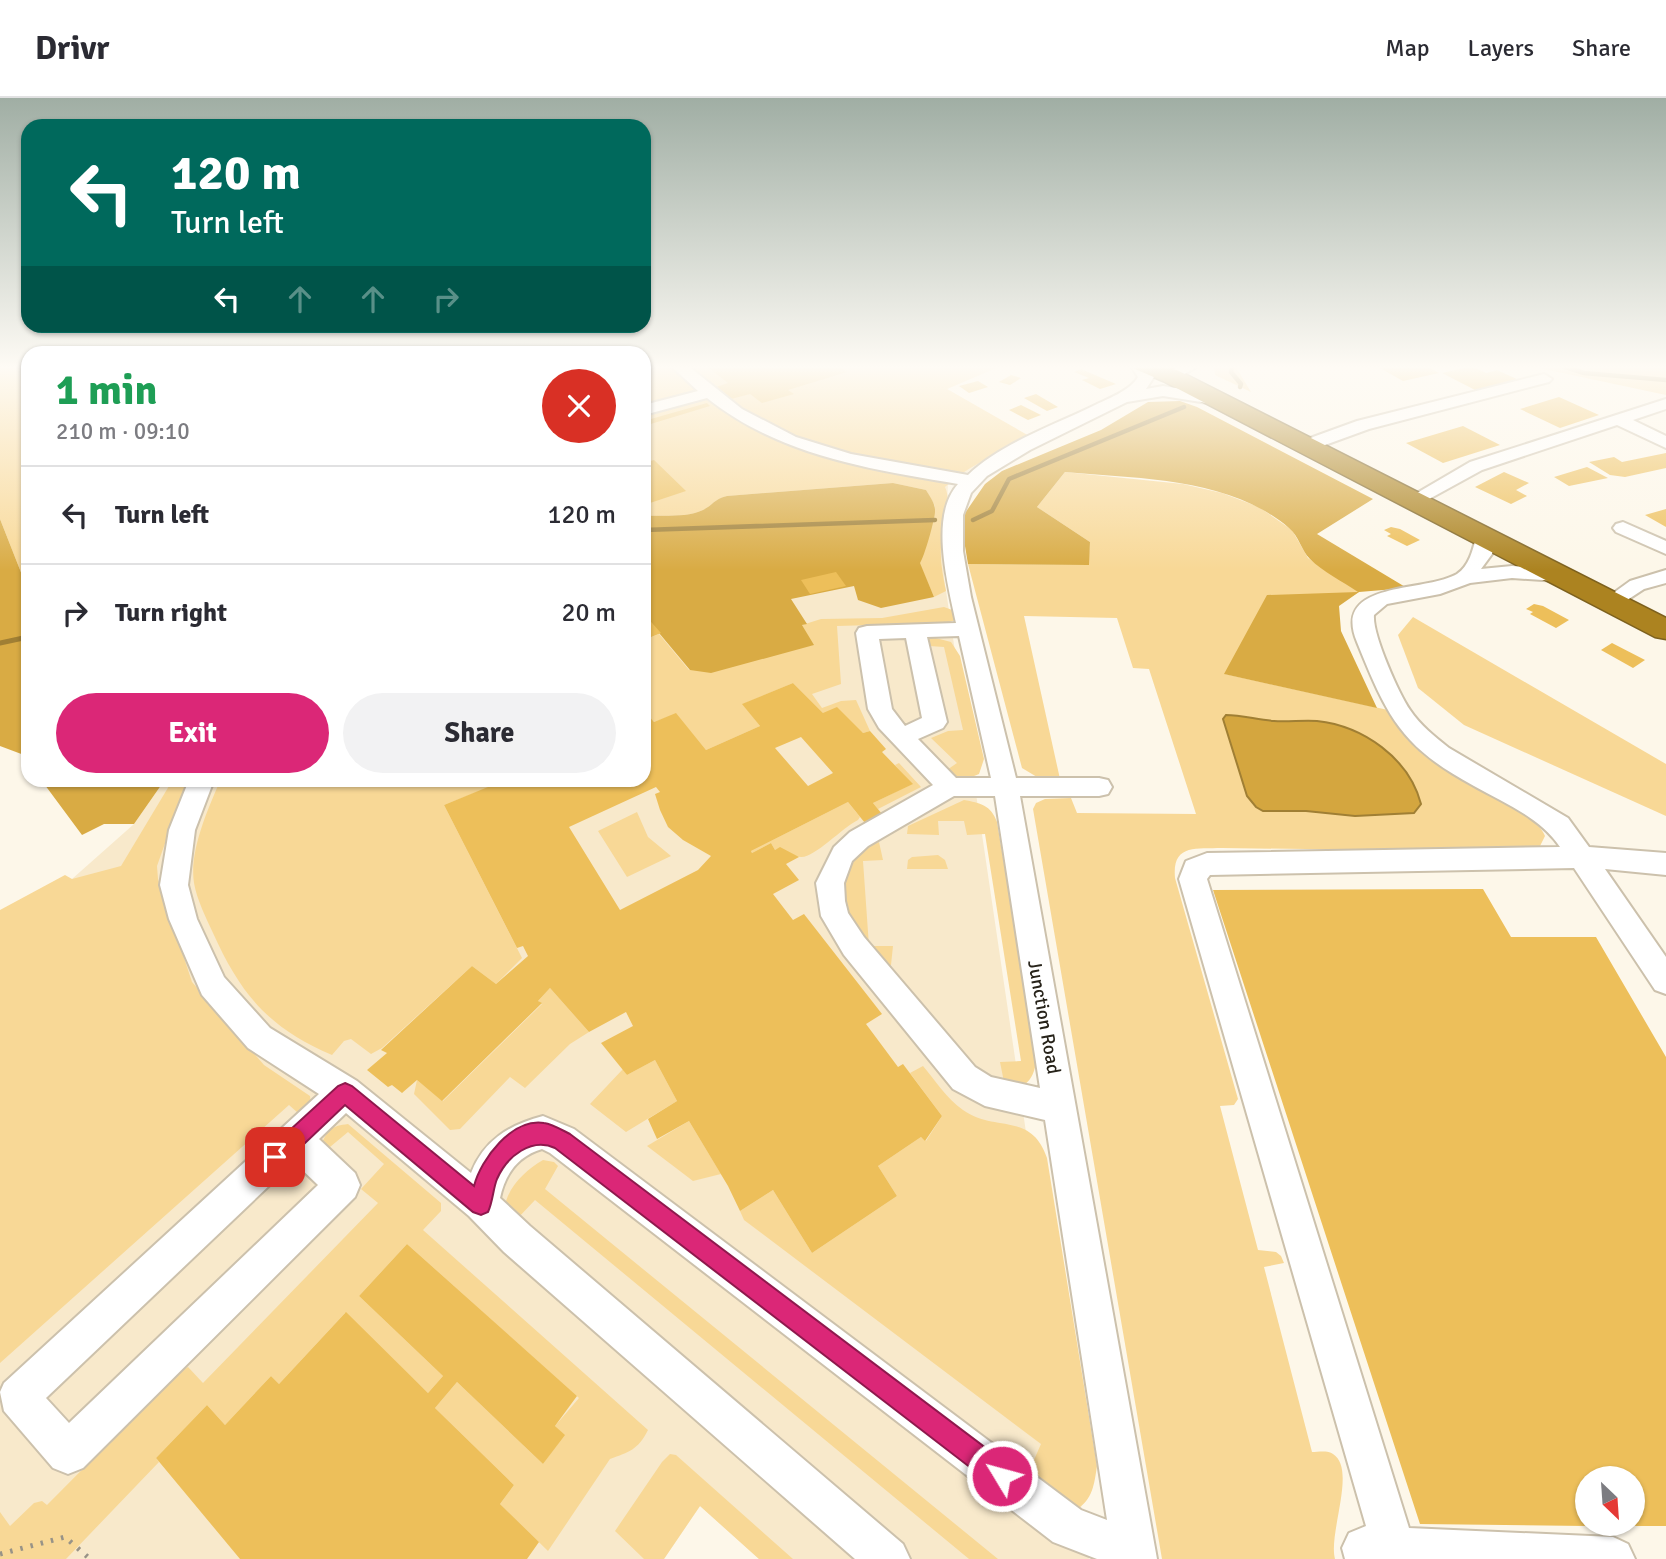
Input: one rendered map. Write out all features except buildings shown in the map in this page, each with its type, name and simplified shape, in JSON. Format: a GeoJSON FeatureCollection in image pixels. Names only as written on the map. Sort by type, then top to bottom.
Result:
{"type":"FeatureCollection","features":[{"type":"Feature","properties":{"kind":"highway"},"geometry":{"type":"LineString","coordinates":[[1285,433],[1666,631]]}},
{"type":"Feature","properties":{"kind":"street"},"geometry":{"type":"LineString","coordinates":[[778,433],[843,458],[970,481],[993,463],[1050,433]]}},
{"type":"Feature","properties":{"kind":"street"},"geometry":{"type":"LineString","coordinates":[[1308,445],[1341,433]]}},
{"type":"Feature","properties":{"kind":"street"},"geometry":{"type":"LineString","coordinates":[[1414,500],[1476,466],[1575,433]]}},
{"type":"Feature","properties":{"kind":"street"},"geometry":{"type":"LineString","coordinates":[[1646,433],[1666,443]]}},
{"type":"Feature","properties":{"kind":"street","name":"Junction Road"},"geometry":{"type":"LineString","coordinates":[[970,481],[957,503],[953,551],[1006,788],[1135,1555]]}},
{"type":"Feature","properties":{"kind":"street"},"geometry":{"type":"LineString","coordinates":[[1623,528],[1666,548]]}},
{"type":"Feature","properties":{"kind":"street"},"geometry":{"type":"LineString","coordinates":[[1466,578],[1482,554],[1486,537]]}},
{"type":"Feature","properties":{"kind":"street"},"geometry":{"type":"LineString","coordinates":[[1558,575],[1512,572],[1466,578],[1441,588],[1371,603],[1363,614],[1363,629],[1397,708],[1420,737],[1437,753],[1472,775],[1541,811],[1559,825],[1666,981]]}},
{"type":"Feature","properties":{"kind":"street"},"geometry":{"type":"LineString","coordinates":[[1620,606],[1637,586],[1666,576]]}},
{"type":"Feature","properties":{"kind":"street"},"geometry":{"type":"LineString","coordinates":[[1620,606],[1666,589]]}},
{"type":"Feature","properties":{"kind":"street"},"geometry":{"type":"LineString","coordinates":[[950,787],[887,722],[880,709],[867,633],[969,629]]}},
{"type":"Feature","properties":{"kind":"street"},"geometry":{"type":"LineString","coordinates":[[902,737],[935,723],[915,631]]}},
{"type":"Feature","properties":{"kind":"street"},"geometry":{"type":"LineString","coordinates":[[199,787],[182,830],[174,885],[183,919],[214,986],[260,1038],[345,1092],[481,1205],[888,1559]]}},
{"type":"Feature","properties":{"kind":"street"},"geometry":{"type":"LineString","coordinates":[[1060,1108],[985,1091],[964,1078],[854,946],[835,916],[831,901],[831,883],[843,854],[859,839],[950,787],[1099,788]]}},
{"type":"Feature","properties":{"kind":"street"},"geometry":{"type":"LineString","coordinates":[[1613,1559],[1380,1554],[1193,879],[1196,869],[1207,864],[1583,857],[1666,864]]}},
{"type":"Feature","properties":{"kind":"street"},"geometry":{"type":"LineString","coordinates":[[295,1139],[343,1185],[68,1452],[18,1397],[345,1092]]}},
{"type":"Feature","properties":{"kind":"street"},"geometry":{"type":"LineString","coordinates":[[481,1205],[488,1173],[508,1147],[525,1137],[543,1132],[562,1141],[1068,1527],[1135,1555]]}},
{"type":"Feature","properties":{"kind":"path"},"geometry":{"type":"LineString","coordinates":[[0,1553],[65,1537],[90,1559]]}},
{"type":"Feature","properties":{"kind":"shaded area"},"geometry":{"type":"Polygon","coordinates":[[[0,433],[21,433],[21,572],[0,519],[0,433]]]}},
{"type":"Feature","properties":{"kind":"shaded area"},"geometry":{"type":"Polygon","coordinates":[[[651,433],[1024,434],[948,485],[944,577],[1089,1559],[759,1559],[700,1506],[664,1559],[0,1559],[0,922],[72,879],[134,824],[160,787],[651,787],[651,433]]]}},
{"type":"Feature","properties":{"kind":"shaded area"},"geometry":{"type":"Polygon","coordinates":[[[651,433],[1024,433],[1031,437],[975,465],[945,487],[948,501],[941,553],[946,591],[934,597],[919,562],[935,506],[926,490],[893,483],[727,496],[696,513],[651,516],[651,433]]]}},
{"type":"Feature","properties":{"kind":"shaded area"},"geometry":{"type":"Polygon","coordinates":[[[1093,433],[1247,433],[1373,499],[1317,534],[1407,588],[1359,592],[1339,606],[1341,631],[1377,708],[1224,674],[1267,595],[1358,592],[1310,559],[1289,528],[1265,511],[1212,490],[1183,484],[1065,472],[1037,507],[1090,542],[1089,565],[968,564],[962,528],[965,513],[985,484],[1002,471],[1093,433]]]}},
{"type":"Feature","properties":{"kind":"shaded area"},"geometry":{"type":"Polygon","coordinates":[[[1065,472],[1183,484],[1222,493],[1259,507],[1292,530],[1308,558],[1359,592],[1225,674],[1388,710],[1404,735],[1425,756],[1526,815],[1545,836],[1539,848],[1530,852],[1203,848],[1187,851],[1177,859],[1175,878],[1238,1099],[1234,1105],[1220,1106],[1258,1250],[1276,1252],[1284,1263],[1264,1267],[1312,1452],[1333,1454],[1340,1462],[1342,1487],[1335,1534],[1335,1559],[1162,1559],[1033,809],[1036,803],[1045,799],[1071,798],[1077,813],[1196,814],[1149,669],[1133,668],[1117,618],[1024,616],[1060,779],[1037,777],[1022,768],[968,564],[1088,565],[1090,542],[1037,507],[1065,472]]]}},
{"type":"Feature","properties":{"kind":"shaded area"},"geometry":{"type":"Polygon","coordinates":[[[893,483],[926,490],[934,505],[935,514],[920,563],[934,597],[881,608],[858,600],[854,586],[791,599],[807,624],[802,625],[814,645],[711,673],[690,670],[651,623],[651,516],[696,513],[727,496],[893,483]]]}},
{"type":"Feature","properties":{"kind":"shaded area"},"geometry":{"type":"Polygon","coordinates":[[[0,519],[21,572],[21,754],[0,746],[0,519]]]}},
{"type":"Feature","properties":{"kind":"shaded area"},"geometry":{"type":"Polygon","coordinates":[[[944,607],[955,611],[956,620],[946,623],[837,626],[841,684],[812,694],[822,708],[841,701],[856,700],[870,731],[863,733],[823,713],[793,683],[743,704],[760,726],[706,750],[676,714],[654,722],[651,718],[651,637],[659,634],[689,670],[813,645],[802,625],[821,619],[882,618],[944,607]]]}},
{"type":"Feature","properties":{"kind":"shaded area"},"geometry":{"type":"Polygon","coordinates":[[[1413,617],[1666,764],[1666,816],[1464,725],[1418,688],[1398,635],[1413,617]]]}},
{"type":"Feature","properties":{"kind":"shaded area"},"geometry":{"type":"Polygon","coordinates":[[[932,637],[951,642],[960,656],[984,759],[979,774],[974,776],[962,778],[944,772],[957,763],[931,738],[948,731],[963,730],[944,647],[929,646],[928,640],[932,637]]]}},
{"type":"Feature","properties":{"kind":"shaded area"},"geometry":{"type":"Polygon","coordinates":[[[1226,715],[1274,721],[1317,721],[1334,724],[1367,737],[1382,747],[1406,772],[1421,804],[1414,813],[1355,816],[1306,811],[1263,811],[1247,796],[1223,719],[1226,715]]]}},
{"type":"Feature","properties":{"kind":"shaded area"},"geometry":{"type":"Polygon","coordinates":[[[899,763],[921,787],[878,809],[873,803],[912,784],[895,765],[899,763]]]}},
{"type":"Feature","properties":{"kind":"shaded area"},"geometry":{"type":"Polygon","coordinates":[[[46,787],[160,787],[134,824],[104,824],[82,835],[46,787]]]}},
{"type":"Feature","properties":{"kind":"shaded area"},"geometry":{"type":"Polygon","coordinates":[[[168,787],[185,787],[157,866],[158,879],[192,982],[264,1065],[310,1096],[311,1104],[304,1114],[298,1113],[289,1105],[0,1363],[0,910],[65,875],[72,879],[121,866],[168,787]]]}},
{"type":"Feature","properties":{"kind":"shaded area"},"geometry":{"type":"Polygon","coordinates":[[[218,787],[490,787],[444,805],[522,958],[496,984],[472,966],[382,1048],[371,1054],[351,1039],[344,1041],[332,1055],[310,1045],[274,1021],[246,992],[224,955],[197,896],[194,883],[194,857],[205,817],[218,787]]]}},
{"type":"Feature","properties":{"kind":"shaded area"},"geometry":{"type":"Polygon","coordinates":[[[964,800],[984,806],[992,812],[997,822],[1037,1059],[1032,1076],[1018,1088],[1004,1082],[1000,1062],[1021,1061],[985,834],[967,835],[964,821],[938,821],[939,835],[907,834],[908,826],[964,800]]]}},
{"type":"Feature","properties":{"kind":"shaded area"},"geometry":{"type":"Polygon","coordinates":[[[848,802],[860,817],[858,820],[813,853],[798,857],[780,848],[775,850],[771,843],[752,853],[751,851],[848,802]]]}},
{"type":"Feature","properties":{"kind":"shaded area"},"geometry":{"type":"Polygon","coordinates":[[[637,812],[648,837],[671,856],[627,877],[598,831],[637,812]]]}},
{"type":"Feature","properties":{"kind":"shaded area"},"geometry":{"type":"Polygon","coordinates":[[[879,842],[883,860],[863,861],[869,946],[893,946],[891,965],[885,969],[852,926],[843,903],[842,891],[848,867],[864,849],[879,842]]]}},
{"type":"Feature","properties":{"kind":"shaded area"},"geometry":{"type":"Polygon","coordinates":[[[938,855],[945,860],[948,869],[907,869],[908,860],[912,857],[938,855]]]}},
{"type":"Feature","properties":{"kind":"shaded area"},"geometry":{"type":"Polygon","coordinates":[[[550,988],[589,1032],[570,1044],[525,1088],[510,1077],[460,1129],[450,1130],[414,1094],[417,1080],[443,1101],[542,1004],[538,1001],[550,988]]]}},
{"type":"Feature","properties":{"kind":"shaded area"},"geometry":{"type":"Polygon","coordinates":[[[655,1060],[677,1101],[626,1132],[590,1104],[623,1069],[627,1075],[655,1060]]]}},
{"type":"Feature","properties":{"kind":"shaded area"},"geometry":{"type":"Polygon","coordinates":[[[923,1066],[957,1106],[975,1117],[1022,1128],[1040,1143],[1047,1158],[1097,1466],[1089,1496],[1076,1510],[1026,1478],[1041,1444],[744,1220],[740,1211],[773,1190],[812,1253],[897,1196],[878,1166],[921,1137],[926,1141],[942,1116],[910,1073],[923,1066]]]}},
{"type":"Feature","properties":{"kind":"shaded area"},"geometry":{"type":"Polygon","coordinates":[[[689,1121],[721,1174],[693,1181],[647,1146],[689,1121]]]}},
{"type":"Feature","properties":{"kind":"shaded area"},"geometry":{"type":"Polygon","coordinates":[[[348,1124],[441,1203],[441,1211],[423,1230],[648,1430],[641,1442],[628,1452],[610,1459],[548,1551],[500,1504],[514,1485],[435,1408],[457,1382],[543,1464],[564,1435],[555,1426],[579,1398],[407,1244],[359,1296],[443,1376],[428,1393],[345,1313],[279,1384],[271,1376],[225,1425],[207,1405],[156,1458],[159,1462],[66,1559],[0,1559],[0,1512],[10,1526],[34,1503],[42,1501],[47,1505],[180,1371],[188,1367],[203,1383],[378,1203],[361,1189],[384,1164],[348,1132],[330,1147],[322,1143],[331,1129],[348,1124]]]}},
{"type":"Feature","properties":{"kind":"shaded area"},"geometry":{"type":"Polygon","coordinates":[[[543,1160],[554,1162],[558,1166],[545,1189],[998,1559],[969,1559],[535,1200],[517,1219],[504,1211],[508,1195],[517,1181],[543,1160]]]}},
{"type":"Feature","properties":{"kind":"shaded area"},"geometry":{"type":"Polygon","coordinates":[[[670,1454],[676,1455],[793,1559],[759,1559],[700,1506],[664,1559],[644,1559],[615,1531],[670,1454]]]}},
{"type":"Feature","properties":{"kind":"waterway"},"geometry":{"type":"LineString","coordinates":[[973,520],[992,511],[1009,479],[1120,433]]}},
{"type":"Feature","properties":{"kind":"waterway"},"geometry":{"type":"LineString","coordinates":[[651,530],[935,520]]}},
{"type":"Feature","properties":{"kind":"waterway"},"geometry":{"type":"LineString","coordinates":[[0,643],[21,638]]}},
{"type":"Feature","properties":{"kind":"route"},"geometry":{"type":"LineString","coordinates":[[275,1157],[345,1092],[481,1205],[488,1173],[508,1147],[525,1137],[543,1132],[562,1141],[1002,1476]]}}]}
